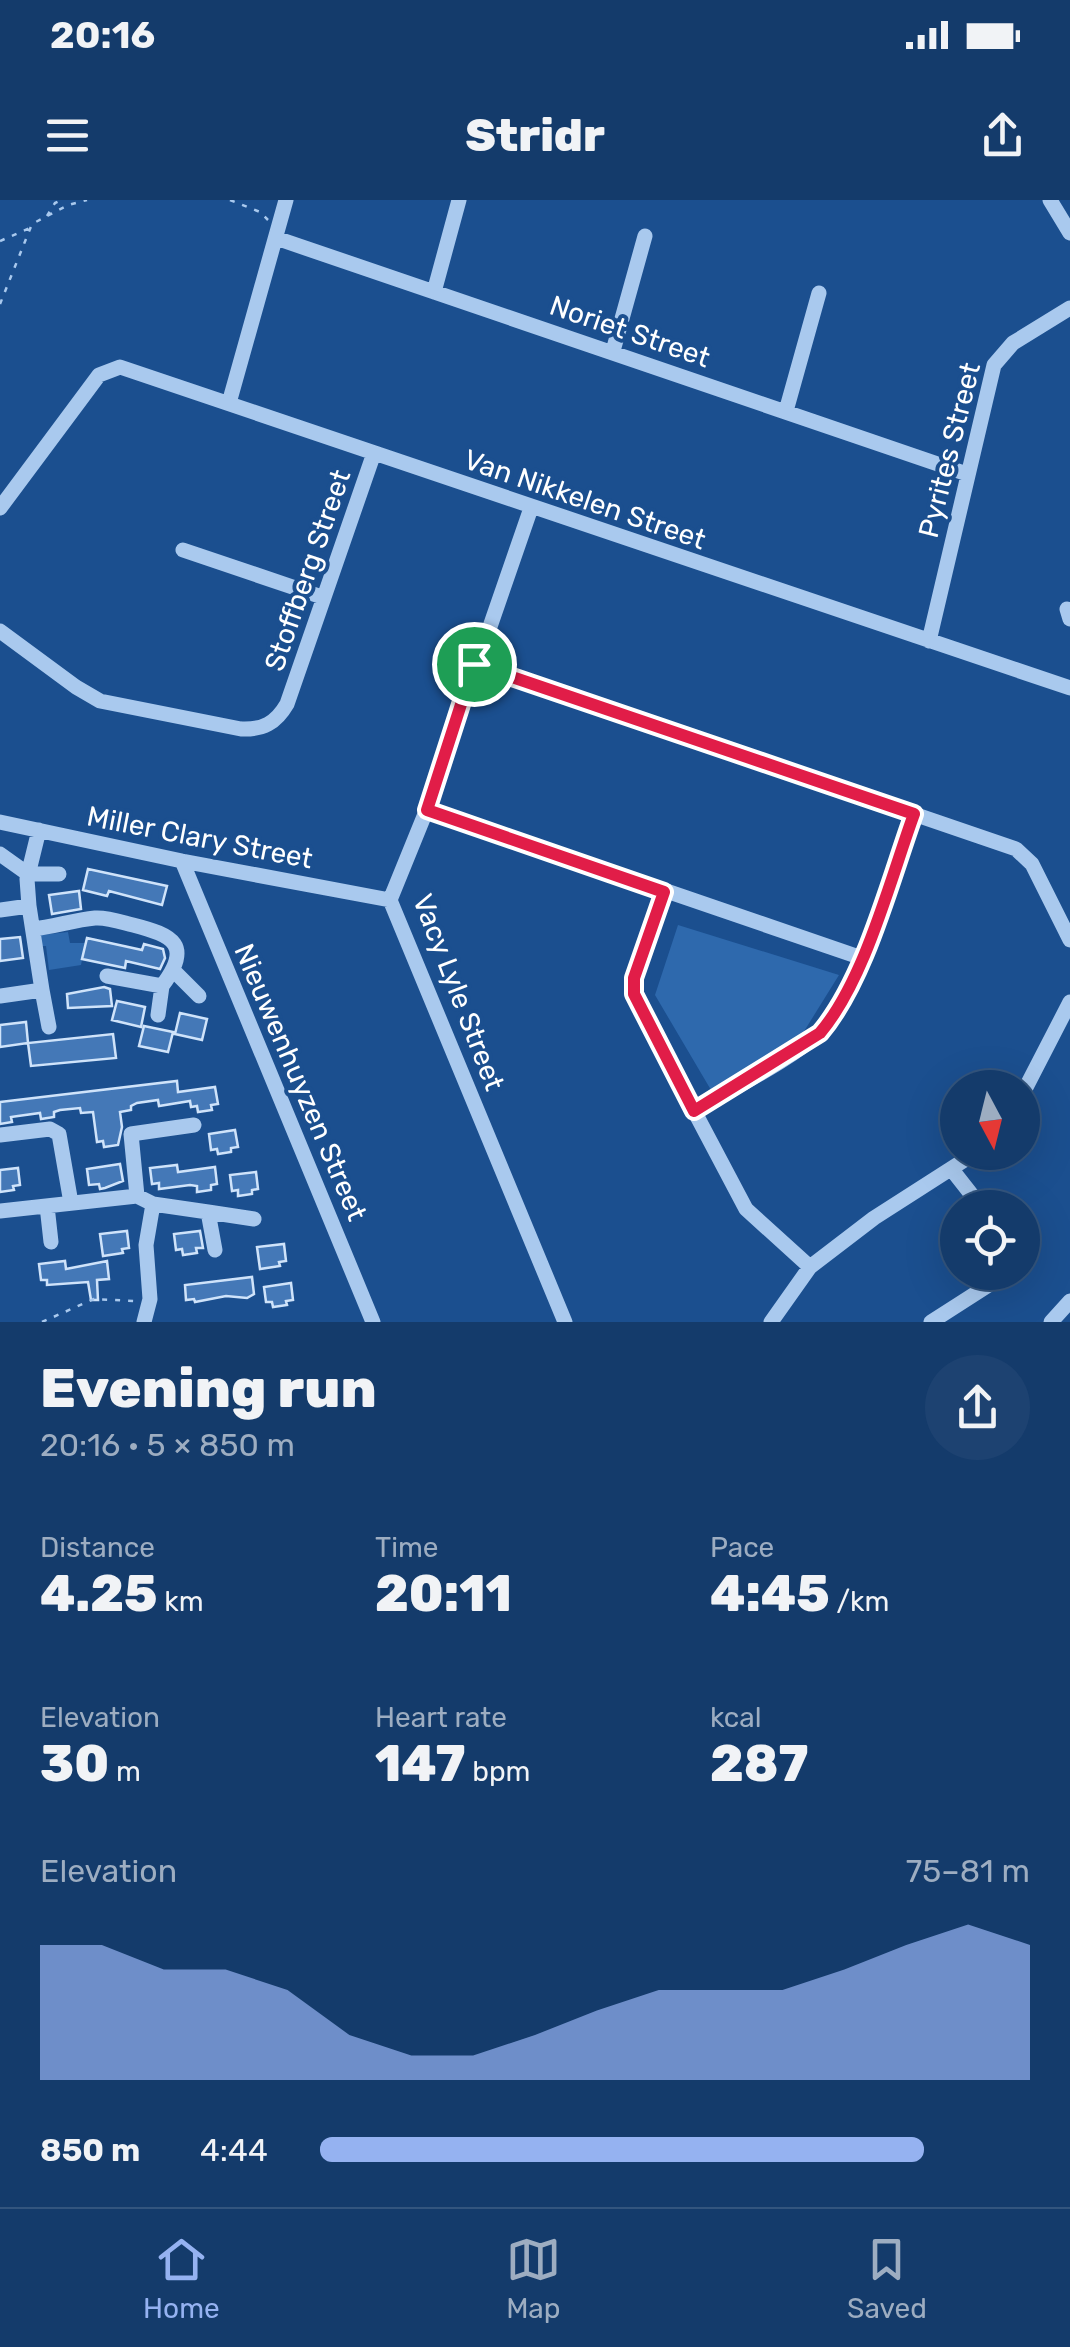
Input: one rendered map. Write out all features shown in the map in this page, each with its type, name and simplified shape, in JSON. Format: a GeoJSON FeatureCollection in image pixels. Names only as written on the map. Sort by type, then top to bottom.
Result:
{"type":"FeatureCollection","features":[{"type":"Feature","properties":{"kind":"street"},"geometry":{"type":"LineString","coordinates":[[229,403],[286,200]]}},
{"type":"Feature","properties":{"kind":"street"},"geometry":{"type":"LineString","coordinates":[[434,292],[459,200]]}},
{"type":"Feature","properties":{"kind":"street"},"geometry":{"type":"LineString","coordinates":[[1050,200],[1070,233]]}},
{"type":"Feature","properties":{"kind":"street","name":"Noriet Street"},"geometry":{"type":"LineString","coordinates":[[278,230],[434,292],[967,474]]}},
{"type":"Feature","properties":{"kind":"street"},"geometry":{"type":"LineString","coordinates":[[613,351],[645,236]]}},
{"type":"Feature","properties":{"kind":"street"},"geometry":{"type":"LineString","coordinates":[[786,411],[819,292]]}},
{"type":"Feature","properties":{"kind":"street","name":"Pyrites Street"},"geometry":{"type":"LineString","coordinates":[[929,641],[999,356],[1012,343],[1070,308]]}},
{"type":"Feature","properties":{"kind":"street","name":"Van Nikkelen Street"},"geometry":{"type":"LineString","coordinates":[[0,508],[90,386],[105,370],[120,367],[1070,688]]}},
{"type":"Feature","properties":{"kind":"street","name":"Stoffberg Street"},"geometry":{"type":"LineString","coordinates":[[0,631],[100,701],[254,730],[272,723],[287,704],[374,453]]}},
{"type":"Feature","properties":{"kind":"street","name":"Vacy Lyle Street"},"geometry":{"type":"LineString","coordinates":[[531,508],[474,664],[427,810],[390,900],[565,1322]]}},
{"type":"Feature","properties":{"kind":"street"},"geometry":{"type":"LineString","coordinates":[[183,550],[322,597]]}},
{"type":"Feature","properties":{"kind":"street"},"geometry":{"type":"LineString","coordinates":[[474,664],[1024,853],[1070,940]]}},
{"type":"Feature","properties":{"kind":"street"},"geometry":{"type":"LineString","coordinates":[[427,810],[862,958]]}},
{"type":"Feature","properties":{"kind":"street"},"geometry":{"type":"LineString","coordinates":[[694,1111],[820,1033],[833,1018],[862,958],[914,814]]}},
{"type":"Feature","properties":{"kind":"street","name":"Miller Clary Street"},"geometry":{"type":"LineString","coordinates":[[0,822],[390,900]]}},
{"type":"Feature","properties":{"kind":"street"},"geometry":{"type":"LineString","coordinates":[[39,830],[28,874],[28,906],[49,1027]]}},
{"type":"Feature","properties":{"kind":"street"},"geometry":{"type":"LineString","coordinates":[[0,854],[28,874],[58,874]]}},
{"type":"Feature","properties":{"kind":"street","name":"Nieuwenhuyzen Street"},"geometry":{"type":"LineString","coordinates":[[182,861],[372,1322]]}},
{"type":"Feature","properties":{"kind":"street"},"geometry":{"type":"LineString","coordinates":[[664,892],[634,978],[634,994],[746,1209],[810,1267]]}},
{"type":"Feature","properties":{"kind":"street"},"geometry":{"type":"LineString","coordinates":[[0,910],[28,906]]}},
{"type":"Feature","properties":{"kind":"street"},"geometry":{"type":"LineString","coordinates":[[33,929],[100,918],[164,933],[174,942],[177,952],[174,971],[162,986],[158,1014]]}},
{"type":"Feature","properties":{"kind":"street"},"geometry":{"type":"LineString","coordinates":[[174,971],[199,996]]}},
{"type":"Feature","properties":{"kind":"street"},"geometry":{"type":"LineString","coordinates":[[107,976],[162,986]]}},
{"type":"Feature","properties":{"kind":"street"},"geometry":{"type":"LineString","coordinates":[[0,996],[42,990]]}},
{"type":"Feature","properties":{"kind":"street"},"geometry":{"type":"LineString","coordinates":[[1035,1070],[1070,1002]]}},
{"type":"Feature","properties":{"kind":"street"},"geometry":{"type":"LineString","coordinates":[[144,1322],[150,1299],[145,1200],[132,1134],[194,1125]]}},
{"type":"Feature","properties":{"kind":"street"},"geometry":{"type":"LineString","coordinates":[[0,1135],[50,1130],[59,1134],[70,1203]]}},
{"type":"Feature","properties":{"kind":"street"},"geometry":{"type":"LineString","coordinates":[[771,1322],[810,1267],[874,1218],[953,1170],[968,1190]]}},
{"type":"Feature","properties":{"kind":"street"},"geometry":{"type":"LineString","coordinates":[[0,1211],[145,1200],[254,1219]]}},
{"type":"Feature","properties":{"kind":"street"},"geometry":{"type":"LineString","coordinates":[[47,1206],[52,1242]]}},
{"type":"Feature","properties":{"kind":"street"},"geometry":{"type":"LineString","coordinates":[[208,1212],[215,1250]]}},
{"type":"Feature","properties":{"kind":"street"},"geometry":{"type":"LineString","coordinates":[[931,1322],[981,1290]]}},
{"type":"Feature","properties":{"kind":"street"},"geometry":{"type":"LineString","coordinates":[[1051,1322],[1070,1302]]}},
{"type":"Feature","properties":{"kind":"path"},"geometry":{"type":"LineString","coordinates":[[46,218],[55,203],[62,200]]}},
{"type":"Feature","properties":{"kind":"path"},"geometry":{"type":"LineString","coordinates":[[0,304],[32,224],[68,205],[87,200]]}},
{"type":"Feature","properties":{"kind":"path"},"geometry":{"type":"LineString","coordinates":[[230,200],[278,230]]}},
{"type":"Feature","properties":{"kind":"path"},"geometry":{"type":"LineString","coordinates":[[0,241],[30,228]]}},
{"type":"Feature","properties":{"kind":"path"},"geometry":{"type":"LineString","coordinates":[[42,1322],[94,1299],[150,1299]]}},
{"type":"Feature","properties":{"kind":"shaded area"},"geometry":{"type":"Polygon","coordinates":[[[678,925],[839,975],[803,1033],[711,1090],[655,995],[678,925]]]}},
{"type":"Feature","properties":{"kind":"shaded area"},"geometry":{"type":"Polygon","coordinates":[[[68,932],[70,943],[85,943],[81,965],[49,970],[41,935],[68,932]]]}},
{"type":"Feature","properties":{"kind":"building"},"geometry":{"type":"Polygon","coordinates":[[[88,869],[167,886],[162,905],[109,891],[107,896],[83,890],[88,869]]]}},
{"type":"Feature","properties":{"kind":"building"},"geometry":{"type":"Polygon","coordinates":[[[79,891],[81,909],[52,914],[49,895],[79,891]]]}},
{"type":"Feature","properties":{"kind":"building"},"geometry":{"type":"Polygon","coordinates":[[[20,937],[23,958],[0,961],[0,939],[20,937]]]}},
{"type":"Feature","properties":{"kind":"building"},"geometry":{"type":"Polygon","coordinates":[[[87,938],[142,950],[144,944],[163,949],[165,958],[160,969],[126,961],[125,968],[82,959],[87,938]]]}},
{"type":"Feature","properties":{"kind":"building"},"geometry":{"type":"Polygon","coordinates":[[[110,989],[112,1006],[68,1008],[67,994],[110,989]]]}},
{"type":"Feature","properties":{"kind":"building"},"geometry":{"type":"Polygon","coordinates":[[[117,1001],[145,1007],[141,1027],[112,1020],[117,1001]]]}},
{"type":"Feature","properties":{"kind":"building"},"geometry":{"type":"Polygon","coordinates":[[[180,1013],[207,1019],[202,1040],[175,1034],[180,1013]]]}},
{"type":"Feature","properties":{"kind":"building"},"geometry":{"type":"Polygon","coordinates":[[[26,1022],[28,1043],[0,1047],[0,1025],[26,1022]]]}},
{"type":"Feature","properties":{"kind":"building"},"geometry":{"type":"Polygon","coordinates":[[[144,1026],[173,1032],[168,1052],[139,1046],[144,1026]]]}},
{"type":"Feature","properties":{"kind":"building"},"geometry":{"type":"Polygon","coordinates":[[[113,1034],[116,1058],[31,1066],[28,1043],[113,1034]]]}},
{"type":"Feature","properties":{"kind":"building"},"geometry":{"type":"Polygon","coordinates":[[[177,1081],[178,1092],[215,1087],[218,1104],[211,1105],[212,1110],[198,1112],[190,1101],[159,1106],[158,1100],[137,1103],[131,1110],[120,1112],[118,1145],[104,1147],[103,1141],[97,1142],[93,1112],[81,1113],[80,1108],[60,1110],[54,1112],[54,1117],[41,1119],[40,1113],[11,1117],[12,1122],[0,1124],[0,1102],[177,1081]]]}},
{"type":"Feature","properties":{"kind":"building"},"geometry":{"type":"Polygon","coordinates":[[[235,1130],[238,1147],[218,1154],[217,1149],[211,1150],[209,1134],[235,1130]]]}},
{"type":"Feature","properties":{"kind":"building"},"geometry":{"type":"Polygon","coordinates":[[[120,1164],[123,1181],[100,1189],[99,1184],[89,1185],[87,1169],[120,1164]]]}},
{"type":"Feature","properties":{"kind":"building"},"geometry":{"type":"Polygon","coordinates":[[[177,1165],[178,1172],[215,1167],[217,1184],[211,1185],[211,1190],[197,1192],[197,1186],[159,1189],[159,1183],[152,1184],[150,1168],[177,1165]]]}},
{"type":"Feature","properties":{"kind":"building"},"geometry":{"type":"Polygon","coordinates":[[[18,1168],[20,1185],[0,1192],[0,1170],[18,1168]]]}},
{"type":"Feature","properties":{"kind":"building"},"geometry":{"type":"Polygon","coordinates":[[[256,1172],[258,1189],[252,1190],[252,1194],[238,1196],[238,1190],[232,1191],[230,1175],[256,1172]]]}},
{"type":"Feature","properties":{"kind":"building"},"geometry":{"type":"Polygon","coordinates":[[[127,1231],[129,1248],[122,1249],[123,1253],[103,1256],[100,1234],[127,1231]]]}},
{"type":"Feature","properties":{"kind":"building"},"geometry":{"type":"Polygon","coordinates":[[[200,1231],[203,1248],[196,1248],[197,1253],[183,1255],[182,1249],[176,1250],[174,1234],[200,1231]]]}},
{"type":"Feature","properties":{"kind":"building"},"geometry":{"type":"Polygon","coordinates":[[[284,1244],[286,1261],[279,1262],[280,1266],[260,1269],[257,1247],[284,1244]]]}},
{"type":"Feature","properties":{"kind":"building"},"geometry":{"type":"Polygon","coordinates":[[[65,1261],[66,1269],[107,1261],[109,1279],[97,1280],[98,1300],[91,1300],[88,1282],[47,1285],[47,1280],[41,1280],[39,1264],[65,1261]]]}},
{"type":"Feature","properties":{"kind":"building"},"geometry":{"type":"Polygon","coordinates":[[[252,1277],[254,1294],[247,1298],[186,1300],[185,1285],[252,1277]]]}},
{"type":"Feature","properties":{"kind":"building"},"geometry":{"type":"Polygon","coordinates":[[[291,1283],[293,1300],[286,1301],[287,1305],[273,1307],[272,1302],[266,1302],[264,1287],[291,1283]]]}},
{"type":"Feature","properties":{"kind":"route"},"geometry":{"type":"LineString","coordinates":[[474,664],[914,814],[862,958],[833,1018],[820,1033],[694,1111],[634,994],[634,978],[664,892],[427,810],[474,664]]}}]}
